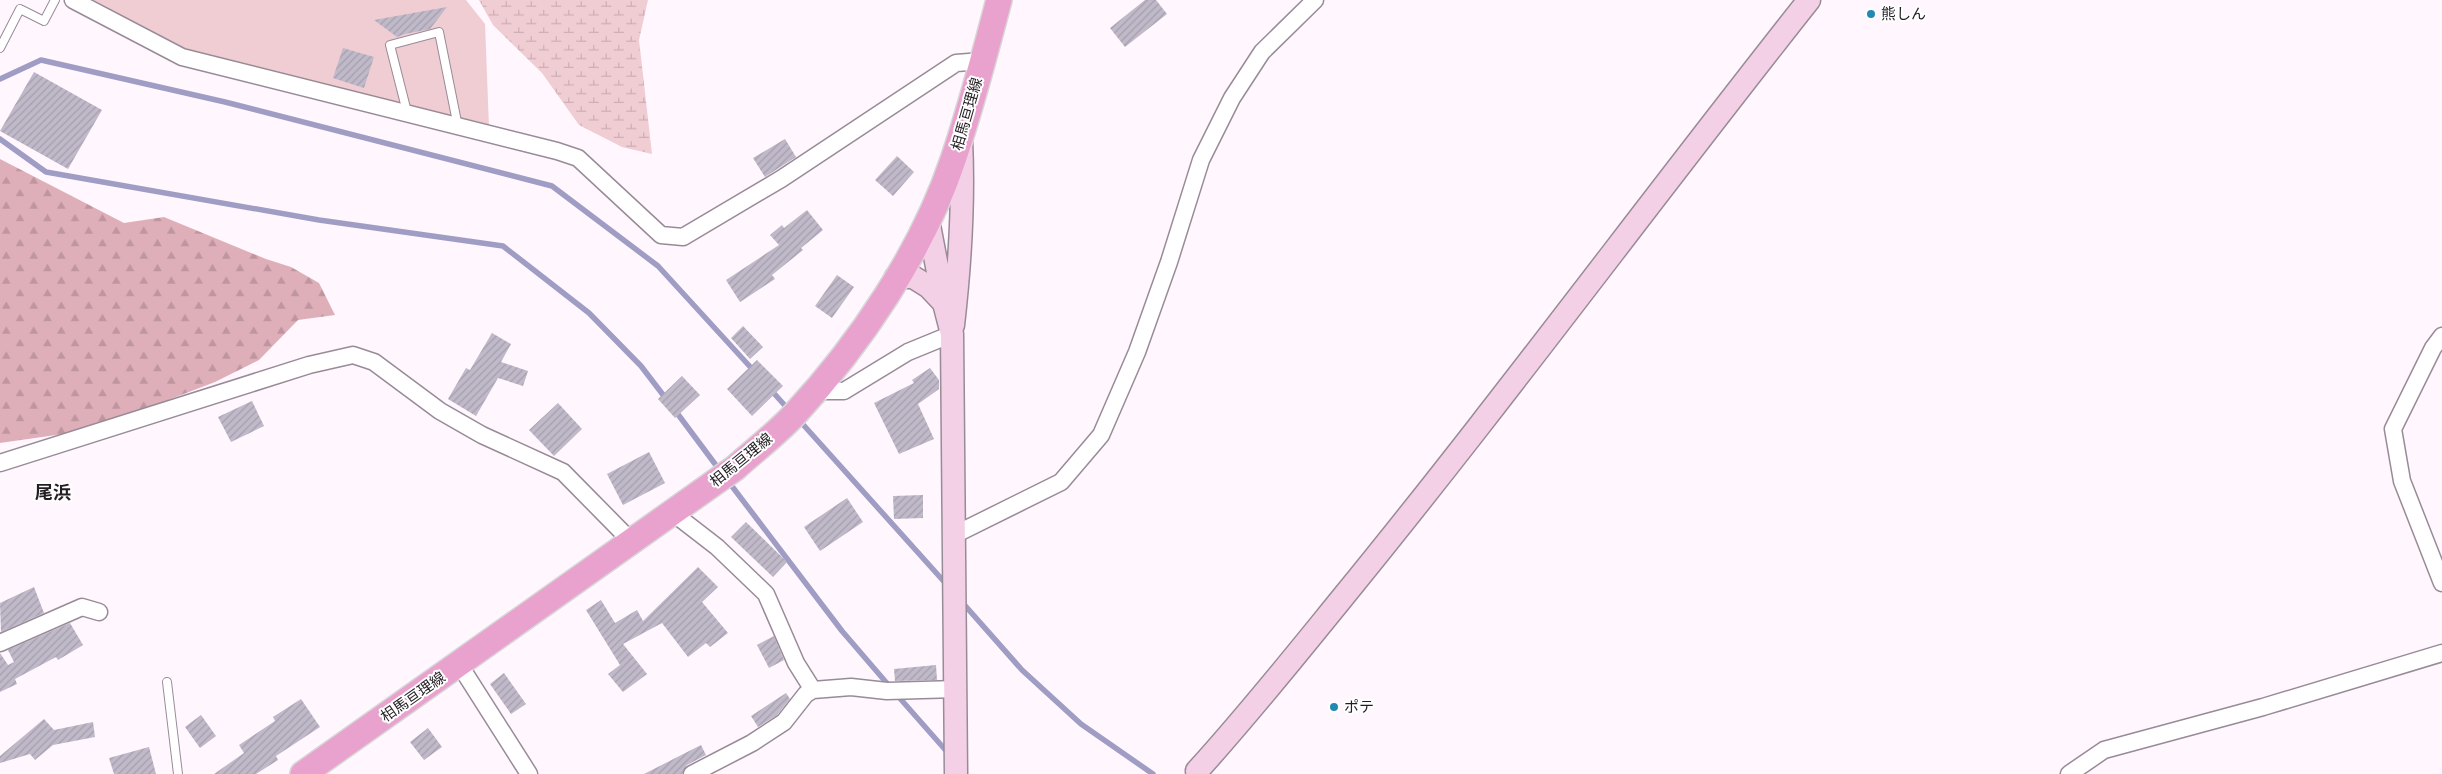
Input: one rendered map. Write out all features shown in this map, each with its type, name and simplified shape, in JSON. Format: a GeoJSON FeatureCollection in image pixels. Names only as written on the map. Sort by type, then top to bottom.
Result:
{"type":"FeatureCollection","features":[{"type":"Feature","properties":{"kind":"main road","name":"相馬亘理線"},"geometry":{"type":"LineString","coordinates":[[304,774],[736,468],[793,416],[838,365],[920,238],[953,161],[982,61],[1003,4]]}},
{"type":"Feature","properties":{"kind":"street"},"geometry":{"type":"LineString","coordinates":[[73,0],[182,57],[578,158],[661,235],[683,237],[781,179],[956,63],[982,61]]}},
{"type":"Feature","properties":{"kind":"street"},"geometry":{"type":"LineString","coordinates":[[954,535],[1061,482],[1100,435],[1137,352],[1169,262],[1201,160],[1232,98],[1262,52],[1315,0]]}},
{"type":"Feature","properties":{"kind":"street"},"geometry":{"type":"LineString","coordinates":[[1196,773],[1242,722],[1397,531],[1507,392],[1694,144],[1809,0]]}},
{"type":"Feature","properties":{"kind":"street"},"geometry":{"type":"LineString","coordinates":[[956,774],[957,689],[952,334],[958,287],[963,183],[961,134]]}},
{"type":"Feature","properties":{"kind":"street"},"geometry":{"type":"LineString","coordinates":[[928,220],[944,304],[952,334]]}},
{"type":"Feature","properties":{"kind":"street"},"geometry":{"type":"LineString","coordinates":[[896,276],[913,277],[929,287],[944,304]]}},
{"type":"Feature","properties":{"kind":"street"},"geometry":{"type":"LineString","coordinates":[[816,390],[844,391],[908,352],[952,334]]}},
{"type":"Feature","properties":{"kind":"street"},"geometry":{"type":"LineString","coordinates":[[2439,342],[2394,430],[2402,481],[2442,583]]}},
{"type":"Feature","properties":{"kind":"street"},"geometry":{"type":"LineString","coordinates":[[0,463],[309,365],[353,355],[374,362],[440,411],[482,434],[563,472],[632,542]]}},
{"type":"Feature","properties":{"kind":"street"},"geometry":{"type":"LineString","coordinates":[[673,513],[717,546],[766,594],[796,663],[813,690]]}},
{"type":"Feature","properties":{"kind":"street"},"geometry":{"type":"LineString","coordinates":[[0,643],[82,607],[99,612]]}},
{"type":"Feature","properties":{"kind":"street"},"geometry":{"type":"LineString","coordinates":[[2069,774],[2104,750],[2263,707],[2442,653]]}},
{"type":"Feature","properties":{"kind":"street"},"geometry":{"type":"LineString","coordinates":[[460,664],[529,774]]}},
{"type":"Feature","properties":{"kind":"street"},"geometry":{"type":"LineString","coordinates":[[692,774],[752,743],[784,722],[806,694],[813,690],[852,687],[887,691],[957,689]]}},
{"type":"Feature","properties":{"kind":"lane"},"geometry":{"type":"LineString","coordinates":[[0,48],[20,9],[44,22],[55,0]]}},
{"type":"Feature","properties":{"kind":"lane"},"geometry":{"type":"LineString","coordinates":[[407,114],[390,46],[439,32],[458,126]]}},
{"type":"Feature","properties":{"kind":"lane"},"geometry":{"type":"LineString","coordinates":[[167,682],[178,774]]}},
{"type":"Feature","properties":{"kind":"green space"},"geometry":{"type":"Polygon","coordinates":[[[93,0],[466,0],[485,24],[489,127],[182,48],[93,0]]]}},
{"type":"Feature","properties":{"kind":"green space"},"geometry":{"type":"Polygon","coordinates":[[[479,0],[648,0],[639,40],[652,154],[622,147],[579,125],[542,73],[493,25],[479,0]]]}},
{"type":"Feature","properties":{"kind":"green space"},"geometry":{"type":"Polygon","coordinates":[[[0,159],[124,223],[164,217],[266,259],[291,267],[319,283],[335,315],[298,320],[259,360],[215,382],[121,418],[70,433],[0,443],[0,159]]]}},
{"type":"Feature","properties":{"kind":"building"},"geometry":{"type":"Polygon","coordinates":[[[1145,0],[1156,0],[1167,14],[1125,47],[1110,28],[1145,0]]]}},
{"type":"Feature","properties":{"kind":"building"},"geometry":{"type":"Polygon","coordinates":[[[447,7],[430,29],[397,37],[374,20],[447,7]]]}},
{"type":"Feature","properties":{"kind":"building"},"geometry":{"type":"Polygon","coordinates":[[[343,48],[374,57],[364,88],[333,78],[343,48]]]}},
{"type":"Feature","properties":{"kind":"building"},"geometry":{"type":"Polygon","coordinates":[[[34,72],[102,110],[68,169],[0,131],[34,72]]]}},
{"type":"Feature","properties":{"kind":"building"},"geometry":{"type":"Polygon","coordinates":[[[785,139],[796,157],[765,177],[753,158],[785,139]]]}},
{"type":"Feature","properties":{"kind":"building"},"geometry":{"type":"Polygon","coordinates":[[[897,156],[914,172],[893,196],[875,180],[897,156]]]}},
{"type":"Feature","properties":{"kind":"building"},"geometry":{"type":"Polygon","coordinates":[[[807,210],[823,230],[801,248],[803,250],[772,275],[775,279],[740,302],[726,280],[779,245],[770,235],[782,225],[784,228],[807,210]]]}},
{"type":"Feature","properties":{"kind":"building"},"geometry":{"type":"Polygon","coordinates":[[[837,275],[854,287],[832,318],[815,306],[837,275]]]}},
{"type":"Feature","properties":{"kind":"building"},"geometry":{"type":"Polygon","coordinates":[[[743,326],[763,347],[750,359],[731,338],[743,326]]]}},
{"type":"Feature","properties":{"kind":"building"},"geometry":{"type":"Polygon","coordinates":[[[492,333],[511,344],[501,362],[528,371],[523,386],[498,378],[476,416],[448,399],[466,368],[470,370],[492,333]]]}},
{"type":"Feature","properties":{"kind":"building"},"geometry":{"type":"Polygon","coordinates":[[[757,360],[783,386],[752,416],[727,389],[757,360]]]}},
{"type":"Feature","properties":{"kind":"building"},"geometry":{"type":"Polygon","coordinates":[[[930,368],[939,380],[939,389],[918,404],[934,439],[899,454],[874,403],[914,383],[912,380],[930,368]]]}},
{"type":"Feature","properties":{"kind":"building"},"geometry":{"type":"Polygon","coordinates":[[[682,376],[700,395],[675,418],[658,399],[682,376]]]}},
{"type":"Feature","properties":{"kind":"building"},"geometry":{"type":"Polygon","coordinates":[[[252,401],[264,426],[231,442],[218,417],[252,401]]]}},
{"type":"Feature","properties":{"kind":"building"},"geometry":{"type":"Polygon","coordinates":[[[558,403],[582,429],[554,456],[529,430],[558,403]]]}},
{"type":"Feature","properties":{"kind":"building"},"geometry":{"type":"Polygon","coordinates":[[[649,452],[665,483],[623,505],[607,474],[649,452]]]}},
{"type":"Feature","properties":{"kind":"building"},"geometry":{"type":"Polygon","coordinates":[[[923,495],[923,518],[894,519],[893,496],[923,495]]]}},
{"type":"Feature","properties":{"kind":"building"},"geometry":{"type":"Polygon","coordinates":[[[847,498],[863,522],[820,551],[804,527],[847,498]]]}},
{"type":"Feature","properties":{"kind":"building"},"geometry":{"type":"Polygon","coordinates":[[[746,522],[787,562],[773,577],[731,537],[746,522]]]}},
{"type":"Feature","properties":{"kind":"building"},"geometry":{"type":"Polygon","coordinates":[[[698,567],[718,587],[702,602],[728,633],[710,647],[706,643],[688,657],[662,623],[623,644],[647,674],[623,692],[608,674],[620,665],[586,610],[601,600],[615,623],[637,610],[643,621],[698,567]]]}},
{"type":"Feature","properties":{"kind":"building"},"geometry":{"type":"Polygon","coordinates":[[[34,587],[44,613],[1,632],[0,603],[34,587]]]}},
{"type":"Feature","properties":{"kind":"building"},"geometry":{"type":"Polygon","coordinates":[[[70,623],[83,645],[58,660],[56,657],[15,679],[17,684],[0,692],[0,653],[8,665],[14,662],[8,650],[70,623]]]}},
{"type":"Feature","properties":{"kind":"building"},"geometry":{"type":"Polygon","coordinates":[[[774,636],[784,660],[769,668],[757,645],[774,636]]]}},
{"type":"Feature","properties":{"kind":"building"},"geometry":{"type":"Polygon","coordinates":[[[936,665],[937,680],[895,681],[894,669],[936,665]]]}},
{"type":"Feature","properties":{"kind":"building"},"geometry":{"type":"Polygon","coordinates":[[[504,673],[526,704],[511,714],[490,684],[504,673]]]}},
{"type":"Feature","properties":{"kind":"building"},"geometry":{"type":"Polygon","coordinates":[[[786,693],[790,699],[777,715],[758,727],[751,716],[786,693]]]}},
{"type":"Feature","properties":{"kind":"building"},"geometry":{"type":"Polygon","coordinates":[[[301,699],[320,727],[276,756],[278,760],[256,774],[214,774],[244,753],[239,745],[275,721],[273,717],[301,699]]]}},
{"type":"Feature","properties":{"kind":"building"},"geometry":{"type":"Polygon","coordinates":[[[201,715],[216,736],[200,748],[185,727],[201,715]]]}},
{"type":"Feature","properties":{"kind":"building"},"geometry":{"type":"Polygon","coordinates":[[[44,719],[54,730],[93,722],[95,737],[53,745],[35,760],[30,754],[0,763],[0,756],[44,719]]]}},
{"type":"Feature","properties":{"kind":"building"},"geometry":{"type":"Polygon","coordinates":[[[428,728],[442,747],[424,760],[410,742],[428,728]]]}},
{"type":"Feature","properties":{"kind":"building"},"geometry":{"type":"Polygon","coordinates":[[[701,745],[706,755],[687,765],[682,774],[644,774],[701,745]]]}},
{"type":"Feature","properties":{"kind":"building"},"geometry":{"type":"Polygon","coordinates":[[[149,747],[156,774],[114,774],[109,758],[149,747]]]}},
{"type":"Feature","properties":{"kind":"waterway"},"geometry":{"type":"LineString","coordinates":[[0,79],[41,60],[225,102],[552,186],[658,266],[754,371]]}},
{"type":"Feature","properties":{"kind":"waterway"},"geometry":{"type":"LineString","coordinates":[[0,139],[46,172],[319,220],[503,246],[589,313],[641,366],[667,400]]}},
{"type":"Feature","properties":{"kind":"waterway"},"geometry":{"type":"LineString","coordinates":[[770,389],[789,410]]}},
{"type":"Feature","properties":{"kind":"waterway"},"geometry":{"type":"LineString","coordinates":[[674,409],[721,472]]}},
{"type":"Feature","properties":{"kind":"waterway"},"geometry":{"type":"LineString","coordinates":[[799,420],[948,586]]}},
{"type":"Feature","properties":{"kind":"waterway"},"geometry":{"type":"LineString","coordinates":[[728,481],[842,631],[891,688]]}},
{"type":"Feature","properties":{"kind":"waterway"},"geometry":{"type":"LineString","coordinates":[[961,601],[1022,670],[1081,724],[1153,774]]}},
{"type":"Feature","properties":{"kind":"waterway"},"geometry":{"type":"LineString","coordinates":[[897,695],[949,754]]}},
{"type":"Feature","properties":{"kind":"place","name":"熊しん"},"geometry":{"type":"Point","coordinates":[1871,14]}},
{"type":"Feature","properties":{"kind":"place","name":"ポテ"},"geometry":{"type":"Point","coordinates":[1334,707]}},
{"type":"Feature","properties":{"kind":"district","name":"尾浜"},"geometry":{"type":"Point","coordinates":[53,492]}}]}
